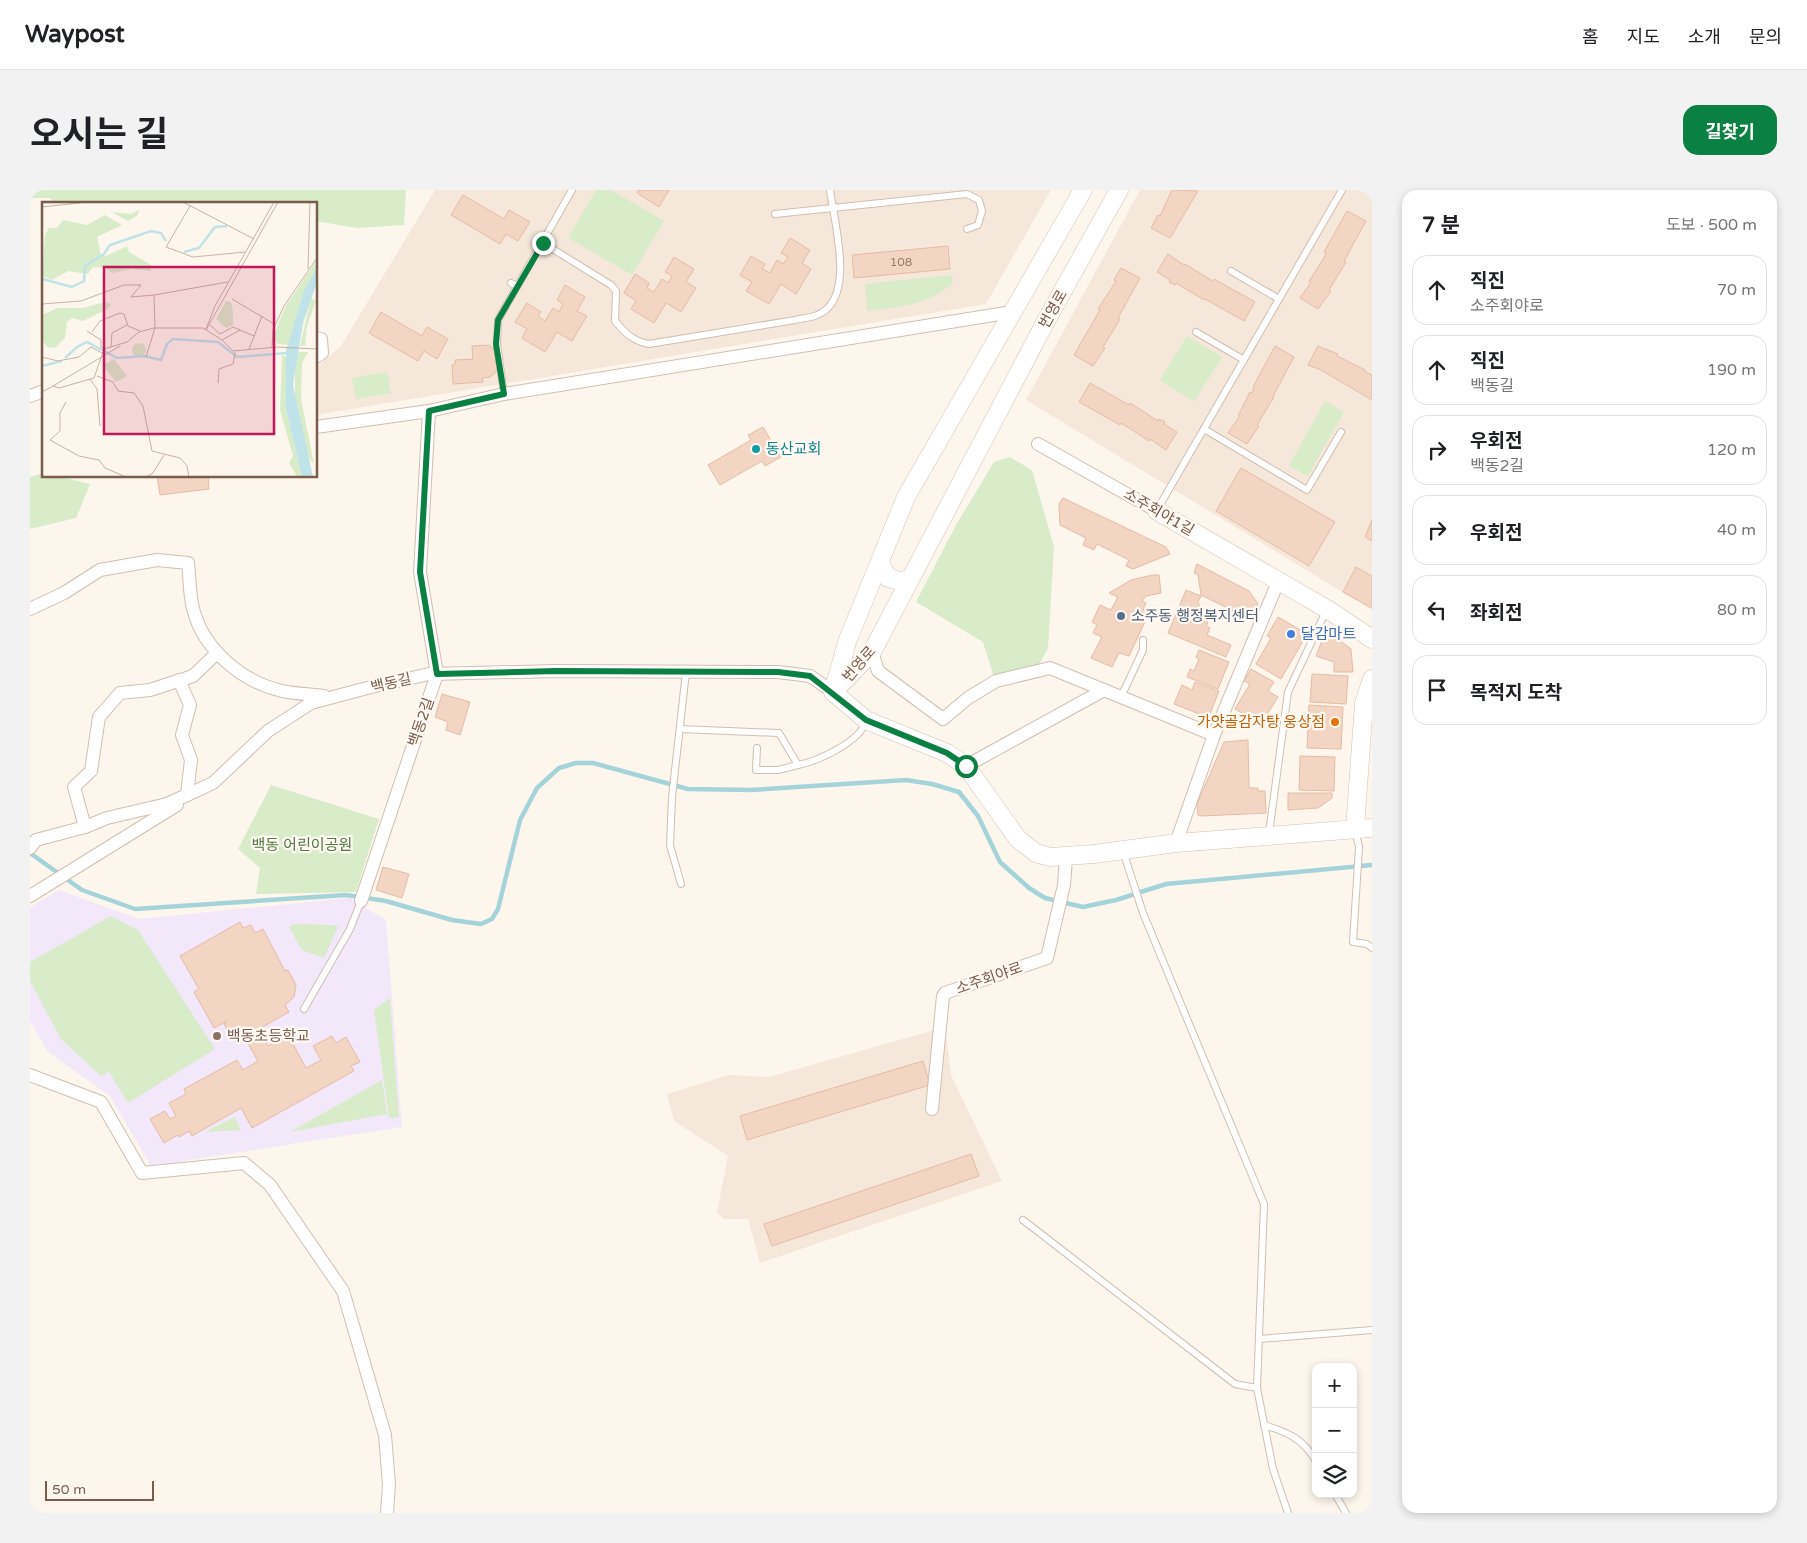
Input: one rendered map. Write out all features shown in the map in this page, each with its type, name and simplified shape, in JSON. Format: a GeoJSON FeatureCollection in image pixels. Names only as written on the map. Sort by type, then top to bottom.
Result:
{"type":"FeatureCollection","features":[{"type":"Feature","properties":{"kind":"street","name":"번영로"},"geometry":{"type":"LineString","coordinates":[[833,692],[848,642],[906,497],[1083,190]]}},
{"type":"Feature","properties":{"kind":"street","name":"번영로"},"geometry":{"type":"LineString","coordinates":[[833,692],[872,652],[1047,319],[1119,190]]}},
{"type":"Feature","properties":{"kind":"street"},"geometry":{"type":"LineString","coordinates":[[318,427],[429,411],[504,394],[1012,312]]}},
{"type":"Feature","properties":{"kind":"street"},"geometry":{"type":"LineString","coordinates":[[318,338],[321,339],[322,352],[318,355]]}},
{"type":"Feature","properties":{"kind":"street"},"geometry":{"type":"LineString","coordinates":[[30,396],[42,392]]}},
{"type":"Feature","properties":{"kind":"street","name":"백동2길"},"geometry":{"type":"LineString","coordinates":[[361,901],[437,674],[420,572],[429,411]]}},
{"type":"Feature","properties":{"kind":"street","name":"소주회야1길"},"geometry":{"type":"LineString","coordinates":[[1038,444],[1327,609],[1372,639]]}},
{"type":"Feature","properties":{"kind":"street"},"geometry":{"type":"LineString","coordinates":[[30,608],[64,593],[100,570],[157,560],[188,563],[193,612],[205,638],[225,661],[262,685],[283,691],[333,697]]}},
{"type":"Feature","properties":{"kind":"street"},"geometry":{"type":"LineString","coordinates":[[880,563],[888,578],[900,581],[910,579]]}},
{"type":"Feature","properties":{"kind":"street"},"geometry":{"type":"LineString","coordinates":[[1176,843],[1214,734],[1278,582]]}},
{"type":"Feature","properties":{"kind":"street"},"geometry":{"type":"LineString","coordinates":[[85,827],[74,787],[91,771],[99,717],[120,693],[150,690],[193,676],[218,652]]}},
{"type":"Feature","properties":{"kind":"street"},"geometry":{"type":"LineString","coordinates":[[872,652],[878,671],[943,719],[968,698],[996,681],[1050,668],[1214,734]]}},
{"type":"Feature","properties":{"kind":"street","name":"백동길"},"geometry":{"type":"LineString","coordinates":[[30,896],[213,783],[268,731],[311,702],[437,674],[556,671],[778,672],[810,676],[833,692]]}},
{"type":"Feature","properties":{"kind":"street"},"geometry":{"type":"LineString","coordinates":[[179,680],[190,705],[182,735],[191,760],[186,795]]}},
{"type":"Feature","properties":{"kind":"street"},"geometry":{"type":"LineString","coordinates":[[833,692],[866,720],[947,753],[966,766],[1024,845],[1036,853],[1050,857],[1066,858],[1176,843],[1363,829],[1364,703],[1372,680]]}},
{"type":"Feature","properties":{"kind":"street"},"geometry":{"type":"LineString","coordinates":[[966,766],[1104,690]]}},
{"type":"Feature","properties":{"kind":"street","name":"백동길"},"geometry":{"type":"LineString","coordinates":[[32,841],[85,827],[107,818],[168,804],[213,783]]}},
{"type":"Feature","properties":{"kind":"street","name":"소주회야로"},"geometry":{"type":"LineString","coordinates":[[932,1109],[942,996],[1047,958],[1064,885],[1066,858]]}},
{"type":"Feature","properties":{"kind":"street"},"geometry":{"type":"LineString","coordinates":[[30,1075],[101,1102],[142,1173],[244,1163],[270,1185],[343,1291],[385,1435],[389,1484],[387,1513]]}},
{"type":"Feature","properties":{"kind":"lane"},"geometry":{"type":"LineString","coordinates":[[504,394],[496,344],[498,320],[572,190]]}},
{"type":"Feature","properties":{"kind":"lane"},"geometry":{"type":"LineString","coordinates":[[543,243],[612,286],[616,291],[615,320],[633,340],[649,344],[818,315],[828,308],[839,292],[841,282],[830,190]]}},
{"type":"Feature","properties":{"kind":"lane"},"geometry":{"type":"LineString","coordinates":[[1157,511],[1342,190]]}},
{"type":"Feature","properties":{"kind":"lane"},"geometry":{"type":"LineString","coordinates":[[775,214],[967,194],[979,200],[982,211],[978,225],[967,229]]}},
{"type":"Feature","properties":{"kind":"lane"},"geometry":{"type":"LineString","coordinates":[[1231,270],[1279,299]]}},
{"type":"Feature","properties":{"kind":"lane"},"geometry":{"type":"LineString","coordinates":[[511,283],[517,286]]}},
{"type":"Feature","properties":{"kind":"lane"},"geometry":{"type":"LineString","coordinates":[[1196,332],[1244,360]]}},
{"type":"Feature","properties":{"kind":"lane"},"geometry":{"type":"LineString","coordinates":[[1204,429],[1307,490],[1341,432]]}},
{"type":"Feature","properties":{"kind":"lane"},"geometry":{"type":"LineString","coordinates":[[1268,837],[1288,692],[1327,609]]}},
{"type":"Feature","properties":{"kind":"lane"},"geometry":{"type":"LineString","coordinates":[[1121,696],[1144,650],[1143,640]]}},
{"type":"Feature","properties":{"kind":"lane"},"geometry":{"type":"LineString","coordinates":[[681,884],[670,845],[672,796],[686,672]]}},
{"type":"Feature","properties":{"kind":"lane"},"geometry":{"type":"LineString","coordinates":[[757,748],[756,770],[778,770],[817,761],[863,730],[866,720]]}},
{"type":"Feature","properties":{"kind":"lane"},"geometry":{"type":"LineString","coordinates":[[680,729],[779,733],[798,765]]}},
{"type":"Feature","properties":{"kind":"lane"},"geometry":{"type":"LineString","coordinates":[[1363,829],[1359,847],[1353,942],[1368,944],[1372,948]]}},
{"type":"Feature","properties":{"kind":"lane"},"geometry":{"type":"LineString","coordinates":[[1122,849],[1143,913],[1264,1204],[1257,1388],[1273,1469],[1288,1513]]}},
{"type":"Feature","properties":{"kind":"lane"},"geometry":{"type":"LineString","coordinates":[[304,1009],[350,929],[361,901]]}},
{"type":"Feature","properties":{"kind":"lane"},"geometry":{"type":"LineString","coordinates":[[1023,1220],[1235,1384],[1257,1388]]}},
{"type":"Feature","properties":{"kind":"lane"},"geometry":{"type":"LineString","coordinates":[[1259,1339],[1372,1330]]}},
{"type":"Feature","properties":{"kind":"lane"},"geometry":{"type":"LineString","coordinates":[[1264,1425],[1290,1432],[1312,1457]]}},
{"type":"Feature","properties":{"kind":"lane"},"geometry":{"type":"LineString","coordinates":[[1337,1498],[1346,1513]]}},
{"type":"Feature","properties":{"kind":"shaded area"},"geometry":{"type":"Polygon","coordinates":[[[435,190],[1051,190],[986,304],[318,415],[318,366],[341,346],[435,190]]]}},
{"type":"Feature","properties":{"kind":"shaded area"},"geometry":{"type":"Polygon","coordinates":[[[1140,190],[1372,190],[1372,610],[1026,400],[1140,190]]]}},
{"type":"Feature","properties":{"kind":"shaded area","name":"백동초등학교"},"geometry":{"type":"Polygon","coordinates":[[[59,890],[139,919],[350,898],[386,920],[402,1127],[151,1166],[110,1096],[48,1052],[30,1021],[30,907],[59,890]]]}},
{"type":"Feature","properties":{"kind":"shaded area"},"geometry":{"type":"Polygon","coordinates":[[[945,1027],[951,1075],[1002,1181],[760,1263],[748,1219],[724,1219],[717,1212],[728,1156],[674,1121],[667,1094],[729,1075],[769,1077],[945,1027]]]}},
{"type":"Feature","properties":{"kind":"green space"},"geometry":{"type":"Polygon","coordinates":[[[30,190],[406,190],[404,225],[357,228],[318,221],[318,202],[54,202],[50,198],[30,198],[30,190]]]}},
{"type":"Feature","properties":{"kind":"green space"},"geometry":{"type":"Polygon","coordinates":[[[596,190],[611,190],[664,221],[632,275],[568,238],[596,190]]]}},
{"type":"Feature","properties":{"kind":"green space"},"geometry":{"type":"Polygon","coordinates":[[[952,275],[953,283],[934,296],[913,304],[867,311],[865,284],[952,275]]]}},
{"type":"Feature","properties":{"kind":"green space"},"geometry":{"type":"Polygon","coordinates":[[[1187,336],[1222,357],[1194,402],[1160,380],[1187,336]]]}},
{"type":"Feature","properties":{"kind":"green space"},"geometry":{"type":"Polygon","coordinates":[[[387,372],[391,393],[356,399],[352,378],[387,372]]]}},
{"type":"Feature","properties":{"kind":"green space"},"geometry":{"type":"Polygon","coordinates":[[[1325,401],[1344,412],[1308,476],[1289,466],[1325,401]]]}},
{"type":"Feature","properties":{"kind":"green space"},"geometry":{"type":"Polygon","coordinates":[[[1010,457],[1032,470],[1054,547],[1048,648],[1039,665],[994,677],[983,642],[916,602],[956,525],[994,462],[1010,457]]]}},
{"type":"Feature","properties":{"kind":"green space"},"geometry":{"type":"Polygon","coordinates":[[[42,473],[42,478],[66,478],[90,484],[76,518],[30,529],[30,477],[42,473]]]}},
{"type":"Feature","properties":{"kind":"green space","name":"백동 어린이공원"},"geometry":{"type":"Polygon","coordinates":[[[271,785],[379,819],[356,892],[256,894],[260,868],[238,849],[271,785]]]}},
{"type":"Feature","properties":{"kind":"green space"},"geometry":{"type":"Polygon","coordinates":[[[111,916],[138,930],[215,1049],[128,1103],[109,1072],[101,1076],[61,1039],[30,981],[30,962],[111,916]]]}},
{"type":"Feature","properties":{"kind":"green space"},"geometry":{"type":"Polygon","coordinates":[[[295,924],[333,925],[338,927],[324,958],[302,950],[289,927],[295,924]]]}},
{"type":"Feature","properties":{"kind":"green space"},"geometry":{"type":"Polygon","coordinates":[[[390,998],[399,1117],[389,1118],[374,1010],[390,998]]]}},
{"type":"Feature","properties":{"kind":"green space"},"geometry":{"type":"Polygon","coordinates":[[[382,1080],[387,1114],[290,1132],[382,1080]]]}},
{"type":"Feature","properties":{"kind":"green space"},"geometry":{"type":"Polygon","coordinates":[[[235,1117],[241,1130],[205,1132],[235,1117]]]}},
{"type":"Feature","properties":{"kind":"building"},"geometry":{"type":"Polygon","coordinates":[[[638,190],[669,190],[659,207],[637,193],[638,190]]]}},
{"type":"Feature","properties":{"kind":"building"},"geometry":{"type":"Polygon","coordinates":[[[1172,190],[1198,191],[1170,238],[1151,228],[1158,215],[1160,216],[1172,190]]]}},
{"type":"Feature","properties":{"kind":"building"},"geometry":{"type":"Polygon","coordinates":[[[463,195],[504,219],[509,210],[530,222],[518,241],[506,234],[500,244],[451,215],[463,195]]]}},
{"type":"Feature","properties":{"kind":"building"},"geometry":{"type":"Polygon","coordinates":[[[1347,211],[1366,221],[1344,261],[1346,262],[1329,290],[1331,291],[1318,309],[1300,298],[1324,258],[1326,253],[1324,252],[1347,211]]]}},
{"type":"Feature","properties":{"kind":"building"},"geometry":{"type":"Polygon","coordinates":[[[790,238],[810,250],[802,263],[811,269],[796,294],[781,284],[769,304],[746,291],[752,282],[740,275],[751,256],[765,264],[762,269],[770,273],[777,260],[783,264],[788,257],[781,253],[790,238]]]}},
{"type":"Feature","properties":{"kind":"building"},"geometry":{"type":"Polygon","coordinates":[[[948,246],[950,269],[854,278],[852,255],[948,246]]]}},
{"type":"Feature","properties":{"kind":"building"},"geometry":{"type":"Polygon","coordinates":[[[1168,254],[1213,281],[1214,279],[1255,302],[1244,321],[1176,283],[1175,285],[1169,282],[1170,280],[1157,272],[1168,254]]]}},
{"type":"Feature","properties":{"kind":"building"},"geometry":{"type":"Polygon","coordinates":[[[674,257],[694,269],[686,282],[696,288],[681,312],[666,303],[654,323],[631,309],[636,301],[624,293],[635,274],[649,283],[647,288],[654,292],[662,279],[668,283],[672,276],[665,272],[674,257]]]}},
{"type":"Feature","properties":{"kind":"building"},"geometry":{"type":"Polygon","coordinates":[[[1121,268],[1140,278],[1118,318],[1120,319],[1103,347],[1105,348],[1093,366],[1074,355],[1100,310],[1098,309],[1116,281],[1114,280],[1121,268]]]}},
{"type":"Feature","properties":{"kind":"building"},"geometry":{"type":"Polygon","coordinates":[[[565,285],[585,297],[577,311],[587,316],[572,341],[557,332],[545,352],[522,338],[527,329],[515,322],[527,303],[541,312],[538,316],[545,321],[553,308],[559,312],[563,304],[557,300],[565,285]]]}},
{"type":"Feature","properties":{"kind":"building"},"geometry":{"type":"Polygon","coordinates":[[[381,312],[422,336],[427,327],[448,339],[437,359],[424,351],[418,361],[369,333],[381,312]]]}},
{"type":"Feature","properties":{"kind":"building"},"geometry":{"type":"Polygon","coordinates":[[[489,345],[494,349],[497,370],[494,374],[490,377],[482,378],[483,382],[453,384],[452,365],[455,364],[455,360],[473,359],[472,346],[489,345]]]}},
{"type":"Feature","properties":{"kind":"building"},"geometry":{"type":"Polygon","coordinates":[[[1275,346],[1294,357],[1274,397],[1257,425],[1259,426],[1247,444],[1228,433],[1239,417],[1250,392],[1252,393],[1253,387],[1275,346]]]}},
{"type":"Feature","properties":{"kind":"building"},"geometry":{"type":"Polygon","coordinates":[[[1318,346],[1338,354],[1337,356],[1372,375],[1372,400],[1321,370],[1308,365],[1318,346]]]}},
{"type":"Feature","properties":{"kind":"building"},"geometry":{"type":"Polygon","coordinates":[[[1090,383],[1129,405],[1130,403],[1158,421],[1159,419],[1165,422],[1164,424],[1177,432],[1166,450],[1121,423],[1120,425],[1079,402],[1090,383]]]}},
{"type":"Feature","properties":{"kind":"building","name":"동산교회"},"geometry":{"type":"Polygon","coordinates":[[[763,427],[781,457],[765,466],[762,461],[720,485],[708,465],[751,440],[748,435],[763,427]]]}},
{"type":"Feature","properties":{"kind":"building"},"geometry":{"type":"Polygon","coordinates":[[[1241,468],[1335,522],[1309,566],[1216,511],[1241,468]]]}},
{"type":"Feature","properties":{"kind":"building"},"geometry":{"type":"Polygon","coordinates":[[[157,478],[208,478],[209,489],[160,495],[157,478]]]}},
{"type":"Feature","properties":{"kind":"building"},"geometry":{"type":"Polygon","coordinates":[[[1063,498],[1166,547],[1170,554],[1133,569],[1126,566],[1129,560],[1097,544],[1094,550],[1083,545],[1086,538],[1060,525],[1059,504],[1063,498]]]}},
{"type":"Feature","properties":{"kind":"building"},"geometry":{"type":"Polygon","coordinates":[[[1372,520],[1372,541],[1365,537],[1372,520]]]}},
{"type":"Feature","properties":{"kind":"building"},"geometry":{"type":"Polygon","coordinates":[[[1197,564],[1249,591],[1258,604],[1250,619],[1201,595],[1198,575],[1194,573],[1197,564]]]}},
{"type":"Feature","properties":{"kind":"building"},"geometry":{"type":"Polygon","coordinates":[[[1356,567],[1372,576],[1372,608],[1343,592],[1356,567]]]}},
{"type":"Feature","properties":{"kind":"building","name":"소주동 행정복지센터"},"geometry":{"type":"Polygon","coordinates":[[[1159,575],[1161,593],[1146,596],[1142,601],[1146,603],[1143,609],[1150,611],[1129,656],[1119,653],[1112,667],[1091,658],[1102,637],[1093,633],[1097,625],[1092,622],[1100,605],[1111,610],[1118,597],[1109,593],[1131,580],[1159,575]]]}},
{"type":"Feature","properties":{"kind":"building"},"geometry":{"type":"Polygon","coordinates":[[[1186,590],[1201,596],[1198,602],[1208,622],[1206,626],[1210,628],[1207,635],[1231,645],[1226,657],[1168,633],[1186,590]]]}},
{"type":"Feature","properties":{"kind":"building"},"geometry":{"type":"Polygon","coordinates":[[[1278,617],[1307,634],[1281,679],[1256,664],[1271,638],[1267,636],[1278,617]]]}},
{"type":"Feature","properties":{"kind":"building"},"geometry":{"type":"Polygon","coordinates":[[[1326,630],[1351,649],[1353,672],[1334,672],[1334,662],[1316,656],[1326,630]]]}},
{"type":"Feature","properties":{"kind":"building"},"geometry":{"type":"Polygon","coordinates":[[[1199,650],[1229,662],[1218,689],[1187,677],[1190,669],[1194,671],[1199,659],[1196,657],[1199,650]]]}},
{"type":"Feature","properties":{"kind":"building"},"geometry":{"type":"Polygon","coordinates":[[[1251,669],[1274,682],[1268,691],[1278,697],[1261,724],[1235,709],[1250,684],[1244,681],[1251,669]]]}},
{"type":"Feature","properties":{"kind":"building"},"geometry":{"type":"Polygon","coordinates":[[[1312,674],[1348,676],[1346,704],[1310,702],[1312,674]]]}},
{"type":"Feature","properties":{"kind":"building"},"geometry":{"type":"Polygon","coordinates":[[[1195,682],[1219,691],[1210,714],[1204,716],[1174,704],[1182,685],[1192,690],[1195,682]]]}},
{"type":"Feature","properties":{"kind":"building"},"geometry":{"type":"Polygon","coordinates":[[[442,694],[470,702],[460,735],[446,730],[448,722],[435,717],[442,694]]]}},
{"type":"Feature","properties":{"kind":"building"},"geometry":{"type":"Polygon","coordinates":[[[1309,705],[1343,707],[1341,749],[1307,748],[1309,705]]]}},
{"type":"Feature","properties":{"kind":"building"},"geometry":{"type":"Polygon","coordinates":[[[1240,715],[1248,718],[1245,725],[1237,721],[1240,715]]]}},
{"type":"Feature","properties":{"kind":"building"},"geometry":{"type":"Polygon","coordinates":[[[1248,740],[1249,788],[1258,788],[1258,791],[1265,791],[1266,813],[1198,815],[1197,804],[1224,742],[1248,740]]]}},
{"type":"Feature","properties":{"kind":"building"},"geometry":{"type":"Polygon","coordinates":[[[1300,756],[1335,757],[1334,791],[1299,790],[1300,756]]]}},
{"type":"Feature","properties":{"kind":"building"},"geometry":{"type":"Polygon","coordinates":[[[1288,793],[1332,793],[1332,798],[1318,808],[1288,810],[1288,793]]]}},
{"type":"Feature","properties":{"kind":"building"},"geometry":{"type":"Polygon","coordinates":[[[383,867],[409,874],[402,898],[376,890],[383,867]]]}},
{"type":"Feature","properties":{"kind":"building"},"geometry":{"type":"Polygon","coordinates":[[[240,922],[243,928],[251,925],[255,933],[263,929],[285,971],[288,970],[296,985],[294,997],[285,1005],[289,1012],[259,1029],[268,1046],[287,1033],[306,1068],[321,1060],[313,1046],[332,1036],[336,1043],[346,1037],[360,1062],[351,1066],[354,1071],[252,1128],[241,1108],[192,1136],[189,1131],[164,1143],[150,1119],[165,1111],[170,1119],[176,1116],[169,1103],[186,1094],[184,1089],[237,1060],[243,1070],[258,1061],[242,1033],[232,1038],[224,1024],[227,1021],[214,1028],[194,992],[199,989],[180,956],[240,922]]]}},
{"type":"Feature","properties":{"kind":"building"},"geometry":{"type":"Polygon","coordinates":[[[923,1061],[930,1085],[747,1140],[740,1116],[923,1061]]]}},
{"type":"Feature","properties":{"kind":"building"},"geometry":{"type":"Polygon","coordinates":[[[971,1154],[979,1176],[772,1246],[764,1224],[971,1154]]]}},
{"type":"Feature","properties":{"kind":"waterway"},"geometry":{"type":"LineString","coordinates":[[30,853],[82,890],[135,909],[346,895],[386,901],[452,920],[481,924],[492,919],[498,909],[520,820],[537,788],[559,768],[576,763],[593,763],[688,789],[752,790],[906,780],[932,784],[959,792],[978,816],[1000,862],[1029,888],[1045,898],[1083,907],[1116,900],[1166,884],[1372,865]]}},
{"type":"Feature","properties":{"kind":"place","name":"동산교회"},"geometry":{"type":"Point","coordinates":[756,449]}},
{"type":"Feature","properties":{"kind":"place","name":"소주동 행정복지센터"},"geometry":{"type":"Point","coordinates":[1121,616]}},
{"type":"Feature","properties":{"kind":"place","name":"달감마트"},"geometry":{"type":"Point","coordinates":[1291,634]}},
{"type":"Feature","properties":{"kind":"place","name":"가얏골감자탕 웅상점"},"geometry":{"type":"Point","coordinates":[1335,722]}},
{"type":"Feature","properties":{"kind":"place","name":"백동초등학교"},"geometry":{"type":"Point","coordinates":[217,1036]}},
{"type":"Feature","properties":{"kind":"route"},"geometry":{"type":"LineString","coordinates":[[543,243],[498,320],[496,344],[504,394],[429,411],[420,572],[437,674],[556,671],[778,672],[810,676],[833,692],[866,720],[947,753],[966,766]]}}]}
